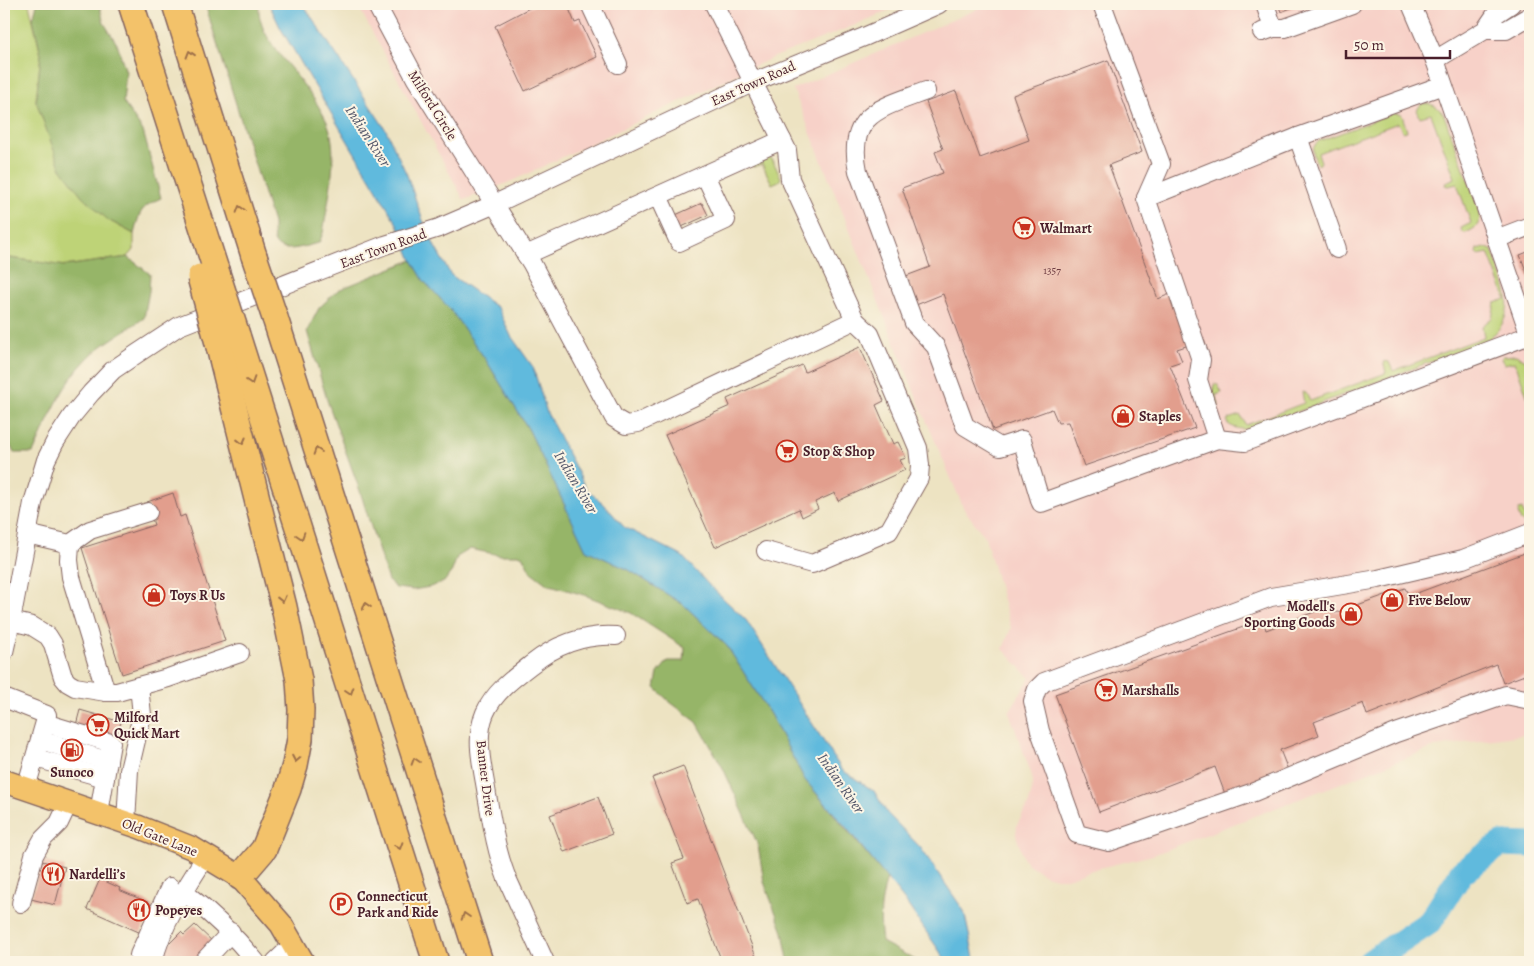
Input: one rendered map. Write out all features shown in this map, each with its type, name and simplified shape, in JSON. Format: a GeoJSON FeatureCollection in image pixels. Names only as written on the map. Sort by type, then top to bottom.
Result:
{"type":"FeatureCollection","features":[{"type":"Feature","properties":{"kind":"highway"},"geometry":{"type":"LineString","coordinates":[[132,4],[165,110],[186,214],[208,274],[227,339],[436,962]]}},
{"type":"Feature","properties":{"kind":"highway"},"geometry":{"type":"LineString","coordinates":[[175,4],[480,962]]}},
{"type":"Feature","properties":{"kind":"highway"},"geometry":{"type":"LineString","coordinates":[[227,339],[299,680],[301,710],[298,747],[288,789],[264,849],[240,877]]}},
{"type":"Feature","properties":{"kind":"main road","name":"Old Gate Lane"},"geometry":{"type":"LineString","coordinates":[[4,781],[126,822],[192,848],[206,856],[240,877],[281,924],[298,953]]}},
{"type":"Feature","properties":{"kind":"street"},"geometry":{"type":"LineString","coordinates":[[590,4],[618,64]]}},
{"type":"Feature","properties":{"kind":"street"},"geometry":{"type":"LineString","coordinates":[[714,4],[787,150],[790,179],[855,320],[870,334],[918,448],[920,465],[919,478],[889,531],[812,564],[766,551]]}},
{"type":"Feature","properties":{"kind":"street","name":"East Town Road"},"geometry":{"type":"LineString","coordinates":[[4,652],[26,534],[38,484],[55,442],[72,416],[91,392],[114,370],[180,326],[385,245],[439,228],[495,204],[754,82],[939,4]]}},
{"type":"Feature","properties":{"kind":"street"},"geometry":{"type":"LineString","coordinates":[[1102,4],[1161,164],[1146,198],[1201,360],[1198,380],[1217,439]]}},
{"type":"Feature","properties":{"kind":"street"},"geometry":{"type":"LineString","coordinates":[[1265,4],[1268,30],[1284,28],[1352,4]]}},
{"type":"Feature","properties":{"kind":"street"},"geometry":{"type":"LineString","coordinates":[[926,91],[880,109],[865,120],[859,131],[855,156],[858,171],[914,323],[936,347],[965,426],[1000,447],[1022,440],[1041,503],[1217,439],[1245,442],[1530,336],[1435,60],[1411,4]]}},
{"type":"Feature","properties":{"kind":"street"},"geometry":{"type":"LineString","coordinates":[[1435,60],[1485,30],[1496,14],[1511,4]]}},
{"type":"Feature","properties":{"kind":"street","name":"Milford Circle"},"geometry":{"type":"LineString","coordinates":[[382,6],[416,79],[526,255],[614,418],[626,425],[638,423],[855,320]]}},
{"type":"Feature","properties":{"kind":"street"},"geometry":{"type":"LineString","coordinates":[[1485,30],[1506,30],[1530,16]]}},
{"type":"Feature","properties":{"kind":"street"},"geometry":{"type":"LineString","coordinates":[[1146,198],[1298,136],[1443,85]]}},
{"type":"Feature","properties":{"kind":"street"},"geometry":{"type":"LineString","coordinates":[[1298,136],[1336,249]]}},
{"type":"Feature","properties":{"kind":"street"},"geometry":{"type":"LineString","coordinates":[[526,255],[782,140]]}},
{"type":"Feature","properties":{"kind":"street"},"geometry":{"type":"LineString","coordinates":[[658,196],[678,242],[726,220],[705,175]]}},
{"type":"Feature","properties":{"kind":"street"},"geometry":{"type":"LineString","coordinates":[[1496,239],[1530,226]]}},
{"type":"Feature","properties":{"kind":"street"},"geometry":{"type":"LineString","coordinates":[[26,534],[70,544],[90,530],[148,512]]}},
{"type":"Feature","properties":{"kind":"street"},"geometry":{"type":"LineString","coordinates":[[1530,533],[1463,559],[1378,579],[1270,597],[1044,682],[1037,689],[1033,701],[1040,730],[1077,834],[1109,842],[1254,792],[1396,733],[1496,698],[1506,696],[1530,700]]}},
{"type":"Feature","properties":{"kind":"street"},"geometry":{"type":"LineString","coordinates":[[70,544],[71,577],[106,692]]}},
{"type":"Feature","properties":{"kind":"street"},"geometry":{"type":"LineString","coordinates":[[11,621],[32,626],[48,636],[53,644],[63,677],[68,683],[106,692],[117,692],[139,686],[240,653]]}},
{"type":"Feature","properties":{"kind":"street","name":"Banner Drive"},"geometry":{"type":"LineString","coordinates":[[545,962],[500,861],[494,837],[481,753],[482,722],[492,700],[514,678],[536,661],[560,646],[581,638],[599,635],[616,636]]}},
{"type":"Feature","properties":{"kind":"street"},"geometry":{"type":"LineString","coordinates":[[126,822],[129,770],[142,715],[139,686]]}},
{"type":"Feature","properties":{"kind":"street"},"geometry":{"type":"LineString","coordinates":[[4,698],[47,715],[26,788]]}},
{"type":"Feature","properties":{"kind":"street"},"geometry":{"type":"LineString","coordinates":[[45,723],[111,744],[99,813]]}},
{"type":"Feature","properties":{"kind":"street"},"geometry":{"type":"LineString","coordinates":[[40,740],[62,747]]}},
{"type":"Feature","properties":{"kind":"street"},"geometry":{"type":"LineString","coordinates":[[82,753],[107,769]]}},
{"type":"Feature","properties":{"kind":"street"},"geometry":{"type":"LineString","coordinates":[[36,758],[107,769]]}},
{"type":"Feature","properties":{"kind":"street"},"geometry":{"type":"LineString","coordinates":[[20,902],[34,855],[43,839],[59,824],[68,802]]}},
{"type":"Feature","properties":{"kind":"street"},"geometry":{"type":"LineString","coordinates":[[146,958],[173,912],[177,889],[206,856]]}},
{"type":"Feature","properties":{"kind":"street"},"geometry":{"type":"LineString","coordinates":[[177,889],[204,908],[230,932],[256,962]]}},
{"type":"Feature","properties":{"kind":"street"},"geometry":{"type":"LineString","coordinates":[[203,962],[230,932]]}},
{"type":"Feature","properties":{"kind":"street"},"geometry":{"type":"LineString","coordinates":[[275,962],[298,953]]}},
{"type":"Feature","properties":{"kind":"shaded area"},"geometry":{"type":"Polygon","coordinates":[[[357,4],[903,4],[772,58],[512,181],[464,200],[357,4]]]}},
{"type":"Feature","properties":{"kind":"shaded area"},"geometry":{"type":"Polygon","coordinates":[[[989,4],[1530,4],[1530,734],[1435,747],[1153,855],[1067,878],[1045,875],[1028,864],[1023,857],[1016,835],[1017,825],[1029,803],[1033,784],[1032,776],[1009,712],[1030,678],[1003,649],[1011,628],[985,537],[964,509],[920,406],[793,89],[989,4]]]}},
{"type":"Feature","properties":{"kind":"green space"},"geometry":{"type":"Polygon","coordinates":[[[4,4],[29,4],[41,54],[36,101],[108,220],[134,234],[134,250],[128,257],[65,266],[4,257],[4,4]]]}},
{"type":"Feature","properties":{"kind":"green space"},"geometry":{"type":"Polygon","coordinates":[[[37,4],[99,4],[104,23],[117,44],[126,72],[123,102],[143,131],[161,198],[144,208],[134,234],[108,220],[82,196],[60,167],[36,101],[41,54],[33,19],[37,4]]]}},
{"type":"Feature","properties":{"kind":"green space"},"geometry":{"type":"Polygon","coordinates":[[[205,4],[259,4],[259,15],[267,36],[312,97],[327,122],[331,134],[333,162],[323,233],[319,243],[287,249],[281,248],[274,240],[273,223],[205,4]]]}},
{"type":"Feature","properties":{"kind":"green space"},"geometry":{"type":"Polygon","coordinates":[[[1421,104],[1434,106],[1444,115],[1480,212],[1480,220],[1477,225],[1465,233],[1462,232],[1461,228],[1471,223],[1457,184],[1445,185],[1446,182],[1455,178],[1431,114],[1420,117],[1417,110],[1421,104]]]}},
{"type":"Feature","properties":{"kind":"green space"},"geometry":{"type":"Polygon","coordinates":[[[1394,113],[1402,115],[1407,131],[1403,132],[1398,123],[1318,153],[1321,162],[1319,165],[1317,164],[1313,149],[1319,141],[1394,113]]]}},
{"type":"Feature","properties":{"kind":"green space"},"geometry":{"type":"Polygon","coordinates":[[[767,156],[772,159],[781,178],[772,184],[762,164],[754,167],[751,165],[767,156]]]}},
{"type":"Feature","properties":{"kind":"green space"},"geometry":{"type":"Polygon","coordinates":[[[1484,247],[1492,250],[1507,297],[1505,319],[1488,340],[1255,428],[1241,429],[1227,423],[1228,419],[1240,415],[1246,425],[1304,403],[1302,392],[1306,393],[1310,401],[1386,373],[1385,361],[1389,362],[1393,371],[1484,337],[1482,326],[1492,318],[1495,303],[1506,299],[1488,253],[1479,255],[1476,253],[1477,249],[1484,247]]]}},
{"type":"Feature","properties":{"kind":"green space"},"geometry":{"type":"Polygon","coordinates":[[[128,257],[150,274],[144,318],[99,348],[78,369],[56,403],[33,453],[14,453],[4,432],[4,263],[10,258],[65,266],[128,257]]]}},
{"type":"Feature","properties":{"kind":"green space"},"geometry":{"type":"Polygon","coordinates":[[[412,260],[424,281],[450,309],[486,360],[529,430],[586,550],[629,570],[684,605],[727,646],[770,714],[805,780],[887,878],[881,910],[882,942],[919,962],[790,962],[788,960],[783,932],[764,882],[758,845],[723,768],[697,722],[655,688],[658,673],[668,661],[684,661],[685,648],[631,613],[587,596],[547,584],[531,572],[522,555],[499,555],[470,549],[457,557],[452,571],[444,582],[413,590],[396,588],[388,581],[360,491],[327,400],[307,331],[319,308],[338,290],[412,260]]]}},
{"type":"Feature","properties":{"kind":"green space"},"geometry":{"type":"Polygon","coordinates":[[[1516,355],[1530,362],[1530,404],[1515,362],[1504,364],[1501,359],[1503,356],[1516,355]]]}},
{"type":"Feature","properties":{"kind":"green space"},"geometry":{"type":"Polygon","coordinates":[[[1214,384],[1218,385],[1222,393],[1216,395],[1218,407],[1215,407],[1213,398],[1214,384]]]}},
{"type":"Feature","properties":{"kind":"green space"},"geometry":{"type":"Polygon","coordinates":[[[1522,509],[1526,519],[1530,517],[1530,522],[1524,523],[1521,521],[1518,513],[1522,509]]]}},
{"type":"Feature","properties":{"kind":"water"},"geometry":{"type":"Polygon","coordinates":[[[269,4],[303,4],[386,130],[407,175],[422,218],[435,247],[451,275],[498,308],[511,336],[533,367],[547,413],[587,490],[604,504],[624,527],[682,556],[746,620],[842,770],[874,791],[887,813],[920,847],[964,911],[975,962],[947,962],[905,901],[845,826],[805,780],[770,714],[727,646],[684,605],[629,570],[586,550],[529,430],[486,360],[450,309],[424,281],[412,260],[397,224],[281,29],[269,4]]]}},
{"type":"Feature","properties":{"kind":"building"},"geometry":{"type":"Polygon","coordinates":[[[537,4],[567,4],[575,23],[580,21],[597,57],[525,91],[495,26],[537,4]]]}},
{"type":"Feature","properties":{"kind":"building"},"geometry":{"type":"Polygon","coordinates":[[[1278,4],[1301,4],[1281,12],[1278,4]]]}},
{"type":"Feature","properties":{"kind":"building","name":"Walmart"},"geometry":{"type":"Polygon","coordinates":[[[1108,60],[1142,152],[1109,165],[1158,299],[1170,294],[1189,345],[1177,349],[1182,361],[1170,365],[1195,428],[1084,466],[1068,422],[1058,423],[1052,409],[993,430],[943,294],[916,305],[906,276],[930,267],[902,188],[943,173],[935,152],[943,149],[926,102],[956,91],[980,158],[1029,140],[1013,95],[1108,60]]]}},
{"type":"Feature","properties":{"kind":"building"},"geometry":{"type":"Polygon","coordinates":[[[702,203],[708,215],[664,235],[658,223],[702,203]]]}},
{"type":"Feature","properties":{"kind":"building"},"geometry":{"type":"Polygon","coordinates":[[[1530,251],[1530,281],[1520,255],[1530,251]]]}},
{"type":"Feature","properties":{"kind":"building","name":"Stop & Shop"},"geometry":{"type":"Polygon","coordinates":[[[860,347],[884,401],[876,405],[893,444],[898,442],[906,458],[900,460],[905,470],[838,501],[835,493],[815,502],[818,509],[802,517],[799,509],[715,547],[665,435],[730,406],[727,399],[802,365],[805,372],[860,347]]]}},
{"type":"Feature","properties":{"kind":"building","name":"Toys R Us"},"geometry":{"type":"Polygon","coordinates":[[[173,493],[180,517],[185,515],[225,641],[122,674],[82,548],[154,525],[147,502],[173,493]]]}},
{"type":"Feature","properties":{"kind":"building"},"geometry":{"type":"Polygon","coordinates":[[[1530,551],[1530,673],[1503,683],[1496,664],[1367,715],[1363,703],[1314,722],[1319,735],[1280,750],[1288,770],[1225,794],[1215,767],[1099,812],[1055,694],[1263,620],[1266,630],[1333,605],[1335,613],[1405,588],[1409,596],[1530,551]]]}},
{"type":"Feature","properties":{"kind":"building","name":"Milford Quick Mart"},"geometry":{"type":"Polygon","coordinates":[[[80,710],[121,722],[116,740],[75,729],[80,710]]]}},
{"type":"Feature","properties":{"kind":"building","name":"Sunoco"},"geometry":{"type":"Polygon","coordinates":[[[66,732],[86,738],[77,768],[58,763],[66,732]]]}},
{"type":"Feature","properties":{"kind":"building"},"geometry":{"type":"Polygon","coordinates":[[[683,766],[758,962],[722,962],[698,899],[687,903],[672,863],[684,859],[652,778],[683,766]]]}},
{"type":"Feature","properties":{"kind":"building"},"geometry":{"type":"Polygon","coordinates":[[[598,797],[612,834],[564,852],[550,815],[598,797]]]}},
{"type":"Feature","properties":{"kind":"building"},"geometry":{"type":"Polygon","coordinates":[[[42,861],[65,867],[55,905],[31,899],[42,861]]]}},
{"type":"Feature","properties":{"kind":"building"},"geometry":{"type":"Polygon","coordinates":[[[100,879],[153,906],[141,933],[87,909],[100,879]]]}},
{"type":"Feature","properties":{"kind":"building"},"geometry":{"type":"Polygon","coordinates":[[[195,925],[214,943],[201,962],[164,962],[157,956],[181,932],[184,935],[195,925]]]}},
{"type":"Feature","properties":{"kind":"waterway","name":"Indian River"},"geometry":{"type":"LineString","coordinates":[[1370,962],[1430,922],[1462,872],[1501,844],[1530,845]]}},
{"type":"Feature","properties":{"kind":"place","name":"Walmart"},"geometry":{"type":"Point","coordinates":[1024,228]}},
{"type":"Feature","properties":{"kind":"place","name":"Staples"},"geometry":{"type":"Point","coordinates":[1123,416]}},
{"type":"Feature","properties":{"kind":"place","name":"Stop & Shop"},"geometry":{"type":"Point","coordinates":[787,451]}},
{"type":"Feature","properties":{"kind":"place","name":"Toys R Us"},"geometry":{"type":"Point","coordinates":[154,595]}},
{"type":"Feature","properties":{"kind":"place","name":"Five Below"},"geometry":{"type":"Point","coordinates":[1392,600]}},
{"type":"Feature","properties":{"kind":"place","name":"Modell's Sporting Goods"},"geometry":{"type":"Point","coordinates":[1351,614]}},
{"type":"Feature","properties":{"kind":"place","name":"Marshalls"},"geometry":{"type":"Point","coordinates":[1106,690]}},
{"type":"Feature","properties":{"kind":"place","name":"Milford Quick Mart"},"geometry":{"type":"Point","coordinates":[98,725]}},
{"type":"Feature","properties":{"kind":"place","name":"Sunoco"},"geometry":{"type":"Point","coordinates":[72,750]}},
{"type":"Feature","properties":{"kind":"place","name":"Nardelli’s"},"geometry":{"type":"Point","coordinates":[53,874]}},
{"type":"Feature","properties":{"kind":"place","name":"Connecticut Park and Ride"},"geometry":{"type":"Point","coordinates":[341,904]}},
{"type":"Feature","properties":{"kind":"place","name":"Popeyes"},"geometry":{"type":"Point","coordinates":[139,910]}}]}
